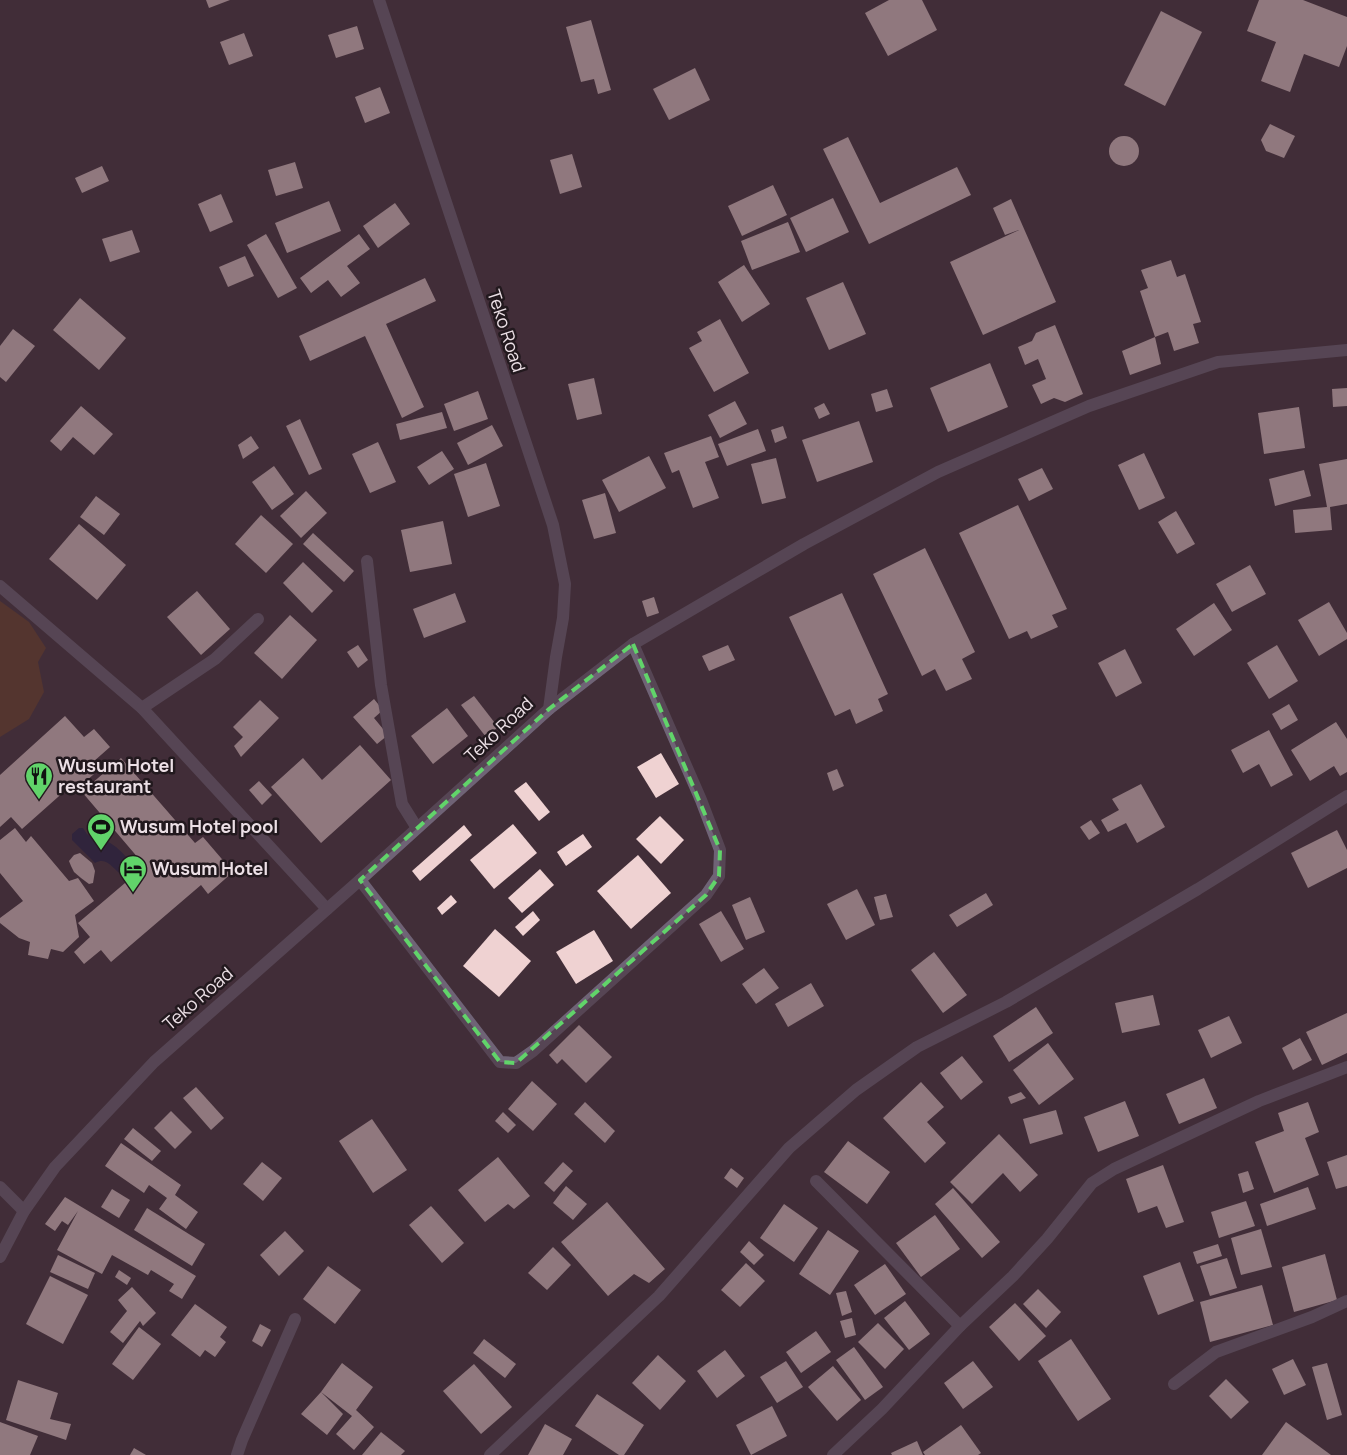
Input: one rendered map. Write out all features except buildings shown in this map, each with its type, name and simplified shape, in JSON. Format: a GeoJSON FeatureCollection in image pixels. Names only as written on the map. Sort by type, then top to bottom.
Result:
{"type":"FeatureCollection","features":[{"type":"Feature","properties":{"kind":"street","name":"Teko Road"},"geometry":{"type":"LineString","coordinates":[[0,1257],[24,1211],[55,1167],[154,1062],[360,880],[549,709],[563,618],[565,584],[553,525],[379,0]]}},
{"type":"Feature","properties":{"kind":"street"},"geometry":{"type":"LineString","coordinates":[[549,709],[633,644],[804,544],[938,472],[1089,406],[1218,362],[1347,350]]}},
{"type":"Feature","properties":{"kind":"street"},"geometry":{"type":"LineString","coordinates":[[367,561],[381,685],[402,804],[417,828]]}},
{"type":"Feature","properties":{"kind":"street"},"geometry":{"type":"LineString","coordinates":[[0,586],[142,708],[327,909]]}},
{"type":"Feature","properties":{"kind":"street"},"geometry":{"type":"LineString","coordinates":[[142,708],[215,659],[258,619]]}},
{"type":"Feature","properties":{"kind":"street"},"geometry":{"type":"LineString","coordinates":[[360,880],[500,1062],[516,1063],[532,1051],[706,895],[719,876],[720,850],[717,841],[633,644]]}},
{"type":"Feature","properties":{"kind":"street"},"geometry":{"type":"LineString","coordinates":[[490,1455],[659,1296],[789,1148],[856,1090],[918,1047],[1006,1002],[1198,889],[1347,796]]}},
{"type":"Feature","properties":{"kind":"street"},"geometry":{"type":"LineString","coordinates":[[834,1455],[882,1409],[960,1326],[1013,1276],[1092,1183],[1114,1169],[1259,1101],[1347,1067]]}},
{"type":"Feature","properties":{"kind":"street"},"geometry":{"type":"LineString","coordinates":[[816,1181],[960,1326]]}},
{"type":"Feature","properties":{"kind":"street"},"geometry":{"type":"LineString","coordinates":[[0,1187],[24,1211]]}},
{"type":"Feature","properties":{"kind":"street"},"geometry":{"type":"LineString","coordinates":[[1174,1384],[1216,1352],[1312,1318],[1347,1301]]}},
{"type":"Feature","properties":{"kind":"street"},"geometry":{"type":"LineString","coordinates":[[237,1455],[295,1319]]}},
{"type":"Feature","properties":{"kind":"highlighted area"},"geometry":{"type":"Polygon","coordinates":[[[633,644],[720,850],[719,876],[706,895],[516,1063],[500,1062],[360,880],[549,709],[633,644]]]}},
{"type":"Feature","properties":{"kind":"shaded area"},"geometry":{"type":"Polygon","coordinates":[[[0,601],[29,622],[46,648],[38,662],[44,692],[29,719],[0,737],[0,601]]]}},
{"type":"Feature","properties":{"kind":"shaded area","name":"Wusum Hotel pool"},"geometry":{"type":"Polygon","coordinates":[[[79,828],[83,828],[96,841],[106,841],[121,851],[133,864],[133,871],[129,876],[123,876],[107,862],[100,861],[95,863],[72,840],[72,834],[79,828]]]}},
{"type":"Feature","properties":{"kind":"place","name":"Wusum Hotel restaurant"},"geometry":{"type":"Point","coordinates":[39,800]}},
{"type":"Feature","properties":{"kind":"place","name":"Wusum Hotel pool"},"geometry":{"type":"Point","coordinates":[101,851]}},
{"type":"Feature","properties":{"kind":"place","name":"Wusum Hotel"},"geometry":{"type":"Point","coordinates":[133,893]}}]}
